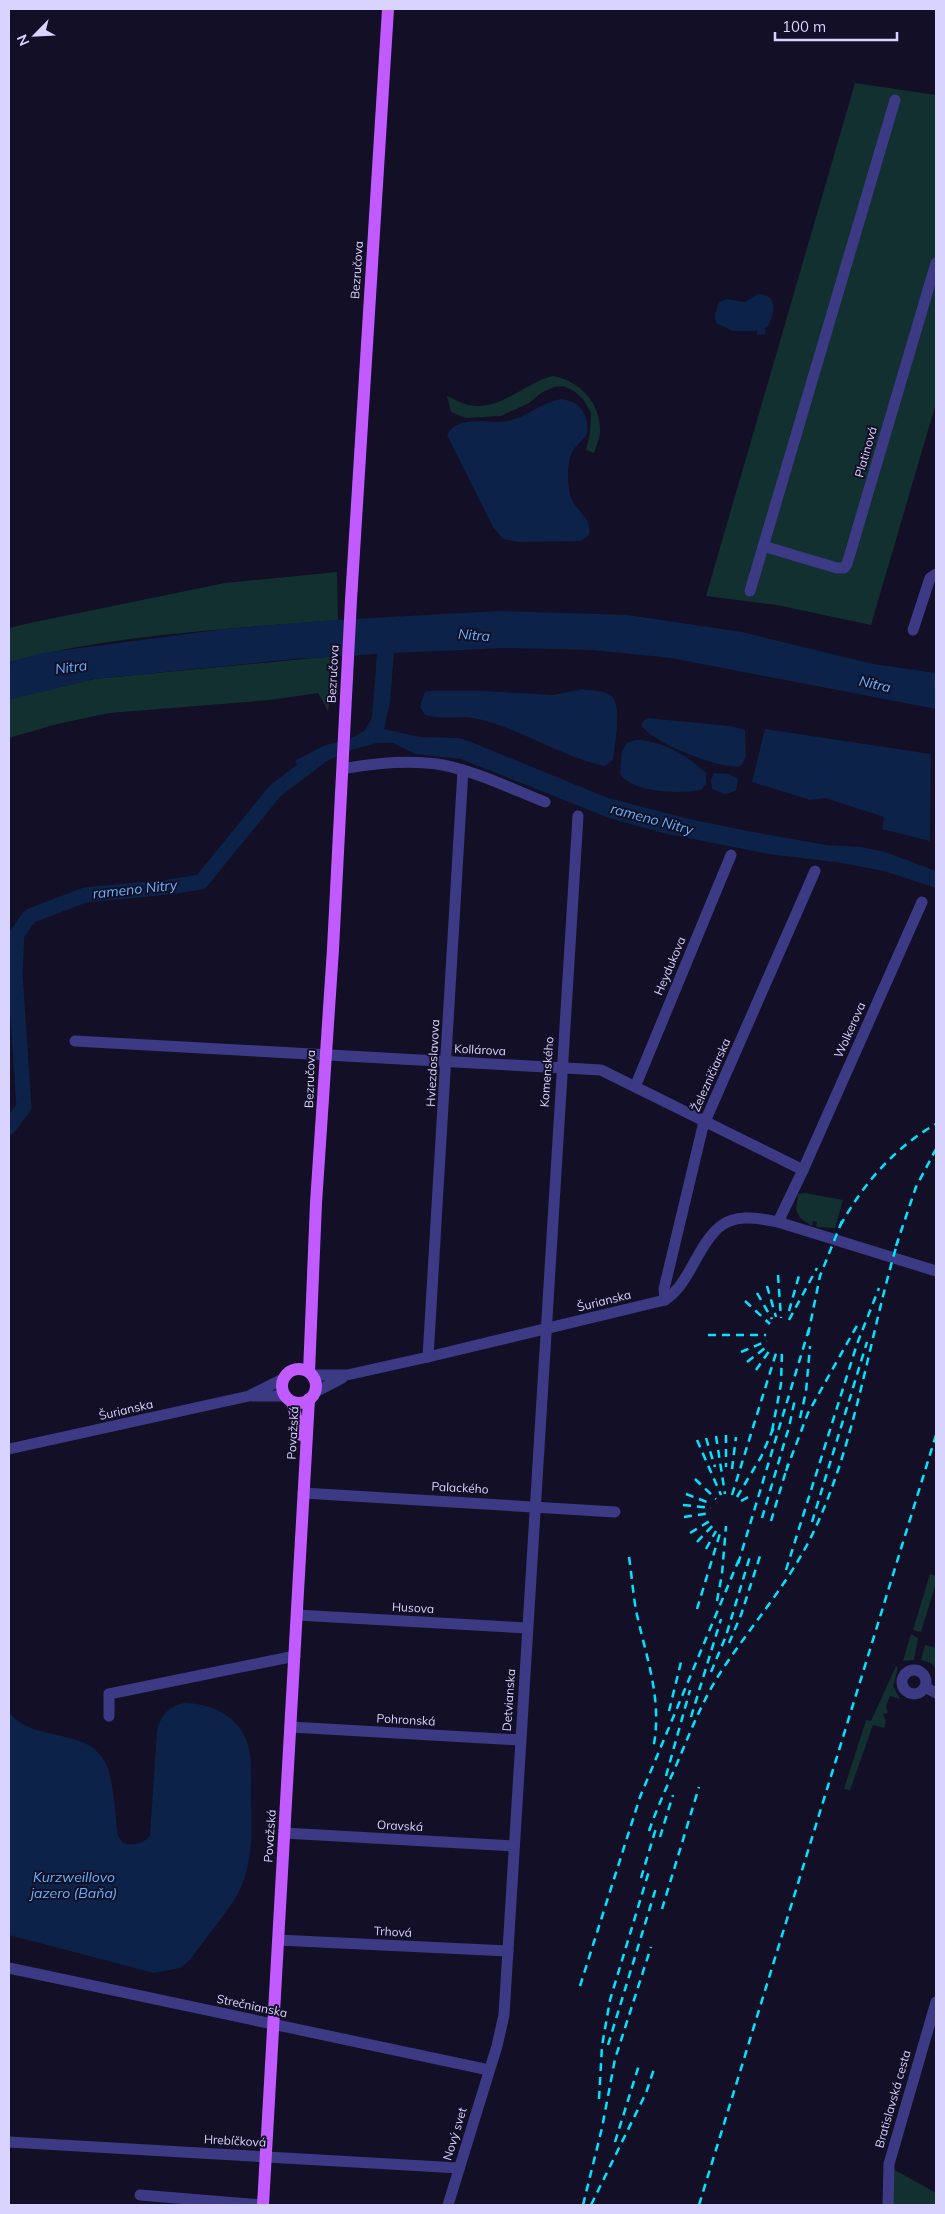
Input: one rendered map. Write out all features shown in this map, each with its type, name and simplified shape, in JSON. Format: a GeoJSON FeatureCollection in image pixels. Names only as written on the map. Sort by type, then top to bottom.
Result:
{"type":"FeatureCollection","features":[{"type":"Feature","properties":{"kind":"main road","name":"Bezručova"},"geometry":{"type":"LineString","coordinates":[[312,1396],[316,1383],[311,1374],[311,1320],[325,1055],[345,765],[346,679],[388,9]]}},
{"type":"Feature","properties":{"kind":"main road","name":"Bezručova"},"geometry":{"type":"LineString","coordinates":[[289,1399],[282,1387],[311,1320]]}},
{"type":"Feature","properties":{"kind":"main road"},"geometry":{"type":"LineString","coordinates":[[288,1374],[301,1369],[311,1374]]}},
{"type":"Feature","properties":{"kind":"main road"},"geometry":{"type":"LineString","coordinates":[[289,1399],[301,1403],[312,1396]]}},
{"type":"Feature","properties":{"kind":"main road","name":"Považská"},"geometry":{"type":"LineString","coordinates":[[263,2205],[295,1656],[297,1614],[294,1582],[312,1396]]}},
{"type":"Feature","properties":{"kind":"main road","name":"Považská"},"geometry":{"type":"LineString","coordinates":[[289,1399],[298,1419],[305,1469]]}},
{"type":"Feature","properties":{"kind":"street"},"geometry":{"type":"LineString","coordinates":[[750,591],[896,100]]}},
{"type":"Feature","properties":{"kind":"street","name":"Platinová"},"geometry":{"type":"LineString","coordinates":[[763,546],[837,568],[844,568],[847,564],[936,263]]}},
{"type":"Feature","properties":{"kind":"street"},"geometry":{"type":"LineString","coordinates":[[913,630],[930,578],[936,574]]}},
{"type":"Feature","properties":{"kind":"street"},"geometry":{"type":"LineString","coordinates":[[345,765],[424,763],[463,770],[545,802]]}},
{"type":"Feature","properties":{"kind":"street","name":"Hviezdoslavova"},"geometry":{"type":"LineString","coordinates":[[428,1358],[463,770]]}},
{"type":"Feature","properties":{"kind":"street","name":"Komenského"},"geometry":{"type":"LineString","coordinates":[[546,1330],[578,816]]}},
{"type":"Feature","properties":{"kind":"street","name":"Heydukova"},"geometry":{"type":"LineString","coordinates":[[635,1086],[731,855]]}},
{"type":"Feature","properties":{"kind":"street","name":"Železničiarska"},"geometry":{"type":"LineString","coordinates":[[665,1300],[664,1289],[706,1120],[815,871]]}},
{"type":"Feature","properties":{"kind":"street","name":"Wolkerova"},"geometry":{"type":"LineString","coordinates":[[803,1170],[922,902]]}},
{"type":"Feature","properties":{"kind":"street","name":"Kollárova"},"geometry":{"type":"LineString","coordinates":[[75,1042],[601,1070],[706,1120],[803,1170]]}},
{"type":"Feature","properties":{"kind":"street"},"geometry":{"type":"LineString","coordinates":[[778,1222],[803,1170]]}},
{"type":"Feature","properties":{"kind":"street","name":"Šurianska"},"geometry":{"type":"LineString","coordinates":[[311,1374],[347,1375],[428,1358],[665,1300],[681,1286],[707,1240],[719,1227],[733,1220],[746,1217],[778,1222],[831,1237],[936,1271]]}},
{"type":"Feature","properties":{"kind":"street","name":"Detvianska"},"geometry":{"type":"LineString","coordinates":[[489,2070],[504,2015],[546,1330]]}},
{"type":"Feature","properties":{"kind":"street","name":"Šurianska"},"geometry":{"type":"LineString","coordinates":[[249,1396],[288,1374]]}},
{"type":"Feature","properties":{"kind":"street","name":"Šurianska"},"geometry":{"type":"LineString","coordinates":[[312,1396],[347,1375]]}},
{"type":"Feature","properties":{"kind":"street","name":"Šurianska"},"geometry":{"type":"LineString","coordinates":[[9,1449],[249,1396],[289,1399]]}},
{"type":"Feature","properties":{"kind":"street","name":"Palackého"},"geometry":{"type":"LineString","coordinates":[[304,1493],[615,1512]]}},
{"type":"Feature","properties":{"kind":"street","name":"Husova"},"geometry":{"type":"LineString","coordinates":[[297,1614],[527,1628]]}},
{"type":"Feature","properties":{"kind":"street"},"geometry":{"type":"LineString","coordinates":[[109,1716],[109,1694],[295,1656]]}},
{"type":"Feature","properties":{"kind":"street"},"geometry":{"type":"LineString","coordinates":[[925,1687],[936,1692]]}},
{"type":"Feature","properties":{"kind":"street","name":"Pohronská"},"geometry":{"type":"LineString","coordinates":[[291,1728],[520,1740]]}},
{"type":"Feature","properties":{"kind":"street","name":"Oravská"},"geometry":{"type":"LineString","coordinates":[[284,1833],[514,1846]]}},
{"type":"Feature","properties":{"kind":"street","name":"Trhová"},"geometry":{"type":"LineString","coordinates":[[278,1940],[508,1951]]}},
{"type":"Feature","properties":{"kind":"street","name":"Strečnianska"},"geometry":{"type":"LineString","coordinates":[[9,1968],[489,2070]]}},
{"type":"Feature","properties":{"kind":"street","name":"Bratislavská cesta"},"geometry":{"type":"LineString","coordinates":[[888,2205],[889,2164],[936,2002]]}},
{"type":"Feature","properties":{"kind":"street","name":"Nový svet"},"geometry":{"type":"LineString","coordinates":[[448,2205],[489,2070]]}},
{"type":"Feature","properties":{"kind":"street","name":"Hrebíčková"},"geometry":{"type":"LineString","coordinates":[[9,2142],[460,2168]]}},
{"type":"Feature","properties":{"kind":"street"},"geometry":{"type":"LineString","coordinates":[[140,2195],[263,2205]]}},
{"type":"Feature","properties":{"kind":"green space"},"geometry":{"type":"Polygon","coordinates":[[[855,83],[936,95],[936,403],[871,625],[777,605],[706,596],[855,83]]]}},
{"type":"Feature","properties":{"kind":"green space"},"geometry":{"type":"Polygon","coordinates":[[[553,376],[572,383],[581,389],[593,404],[600,423],[600,434],[594,453],[586,450],[590,434],[591,413],[583,399],[574,391],[563,386],[554,387],[541,393],[529,403],[501,416],[466,418],[451,412],[447,396],[469,405],[491,404],[553,376]]]}},
{"type":"Feature","properties":{"kind":"green space"},"geometry":{"type":"Polygon","coordinates":[[[337,572],[338,620],[131,639],[90,645],[9,662],[9,628],[225,583],[337,572]]]}},
{"type":"Feature","properties":{"kind":"green space"},"geometry":{"type":"Polygon","coordinates":[[[336,656],[328,711],[318,693],[270,700],[109,713],[57,724],[9,738],[9,700],[18,697],[94,679],[336,656]]]}},
{"type":"Feature","properties":{"kind":"green space"},"geometry":{"type":"Polygon","coordinates":[[[805,1193],[843,1200],[835,1228],[816,1227],[817,1222],[813,1221],[812,1226],[800,1218],[796,1210],[798,1194],[805,1193]]]}},
{"type":"Feature","properties":{"kind":"green space"},"geometry":{"type":"Polygon","coordinates":[[[930,1574],[936,1576],[936,1583],[921,1632],[913,1630],[930,1574]]]}},
{"type":"Feature","properties":{"kind":"green space"},"geometry":{"type":"Polygon","coordinates":[[[911,1634],[918,1638],[914,1660],[903,1661],[911,1634]]]}},
{"type":"Feature","properties":{"kind":"green space"},"geometry":{"type":"Polygon","coordinates":[[[925,1645],[936,1648],[936,1669],[931,1663],[921,1660],[925,1645]]]}},
{"type":"Feature","properties":{"kind":"green space"},"geometry":{"type":"Polygon","coordinates":[[[896,1666],[898,1668],[893,1686],[900,1699],[890,1696],[886,1706],[888,1713],[883,1714],[886,1721],[884,1728],[873,1725],[850,1790],[844,1789],[866,1720],[871,1721],[896,1666]]]}},
{"type":"Feature","properties":{"kind":"green space"},"geometry":{"type":"Polygon","coordinates":[[[893,2169],[936,2193],[936,2205],[893,2205],[893,2169]]]}},
{"type":"Feature","properties":{"kind":"water"},"geometry":{"type":"Polygon","coordinates":[[[758,294],[769,297],[774,305],[770,321],[765,328],[766,334],[757,335],[757,329],[755,331],[733,331],[716,323],[715,314],[719,302],[727,299],[745,302],[758,294]]]}},
{"type":"Feature","properties":{"kind":"water"},"geometry":{"type":"Polygon","coordinates":[[[561,399],[579,406],[587,424],[587,434],[571,454],[568,478],[572,499],[589,525],[589,535],[581,541],[520,542],[503,539],[493,527],[447,435],[452,428],[459,424],[474,421],[508,421],[561,399]]]}},
{"type":"Feature","properties":{"kind":"water","name":"Nitra"},"geometry":{"type":"Polygon","coordinates":[[[500,611],[628,615],[742,632],[873,664],[936,673],[936,709],[671,658],[593,650],[504,648],[394,653],[390,702],[384,729],[420,737],[459,738],[608,798],[689,819],[826,845],[861,847],[885,852],[936,871],[936,888],[884,871],[842,863],[769,854],[663,833],[609,818],[461,759],[415,754],[393,743],[377,743],[351,750],[325,762],[304,778],[295,761],[323,746],[354,737],[365,730],[372,718],[377,654],[295,659],[94,679],[9,700],[9,662],[42,653],[225,629],[334,620],[500,611]]]}},
{"type":"Feature","properties":{"kind":"water"},"geometry":{"type":"Polygon","coordinates":[[[583,689],[607,693],[614,700],[617,707],[613,760],[605,766],[573,756],[510,729],[478,719],[425,715],[420,707],[425,692],[430,691],[484,691],[553,695],[583,689]]]}},
{"type":"Feature","properties":{"kind":"water"},"geometry":{"type":"Polygon","coordinates":[[[647,718],[730,726],[745,730],[746,756],[741,766],[732,766],[719,764],[686,753],[646,731],[641,724],[647,718]]]}},
{"type":"Feature","properties":{"kind":"water"},"geometry":{"type":"Polygon","coordinates":[[[765,729],[931,754],[930,841],[882,829],[884,817],[825,798],[810,800],[752,782],[765,729]]]}},
{"type":"Feature","properties":{"kind":"water"},"geometry":{"type":"Polygon","coordinates":[[[636,740],[655,743],[683,755],[706,773],[706,784],[701,790],[670,792],[635,785],[626,780],[620,774],[622,751],[627,743],[636,740]]]}},
{"type":"Feature","properties":{"kind":"water"},"geometry":{"type":"Polygon","coordinates":[[[714,773],[729,774],[738,779],[736,791],[725,794],[712,789],[711,780],[714,773]]]}},
{"type":"Feature","properties":{"kind":"water","name":"Kurzweillovo jazero (Baňa)"},"geometry":{"type":"Polygon","coordinates":[[[184,1703],[207,1706],[227,1716],[235,1723],[247,1741],[251,1770],[251,1842],[246,1874],[238,1893],[190,1960],[180,1968],[154,1973],[9,1935],[9,1712],[19,1722],[32,1728],[74,1739],[87,1744],[98,1752],[106,1764],[111,1779],[118,1836],[123,1843],[135,1844],[141,1843],[150,1836],[157,1730],[159,1724],[166,1712],[184,1703]]]}},
{"type":"Feature","properties":{"kind":"waterway","name":"rameno Nitry"},"geometry":{"type":"LineString","coordinates":[[9,1127],[24,1107],[15,974],[17,934],[30,916],[85,895],[201,882],[275,791],[317,759]]}},
{"type":"Feature","properties":{"kind":"railway"},"geometry":{"type":"LineString","coordinates":[[840,1226],[859,1196],[881,1168],[907,1144],[936,1124]]}},
{"type":"Feature","properties":{"kind":"railway"},"geometry":{"type":"LineString","coordinates":[[896,1246],[916,1187],[936,1149]]}},
{"type":"Feature","properties":{"kind":"railway"},"geometry":{"type":"LineString","coordinates":[[808,1335],[820,1276],[842,1221]]}},
{"type":"Feature","properties":{"kind":"railway"},"geometry":{"type":"LineString","coordinates":[[649,1831],[690,1732],[710,1690],[794,1568],[814,1531],[829,1496],[852,1424],[898,1241]]}},
{"type":"Feature","properties":{"kind":"railway"},"geometry":{"type":"LineString","coordinates":[[789,1320],[817,1268]]}},
{"type":"Feature","properties":{"kind":"railway"},"geometry":{"type":"LineString","coordinates":[[789,1311],[800,1272]]}},
{"type":"Feature","properties":{"kind":"railway"},"geometry":{"type":"LineString","coordinates":[[778,1275],[781,1318]]}},
{"type":"Feature","properties":{"kind":"railway"},"geometry":{"type":"LineString","coordinates":[[767,1286],[776,1317]]}},
{"type":"Feature","properties":{"kind":"railway"},"geometry":{"type":"LineString","coordinates":[[786,1570],[857,1344],[879,1288]]}},
{"type":"Feature","properties":{"kind":"railway"},"geometry":{"type":"LineString","coordinates":[[757,1293],[772,1319]]}},
{"type":"Feature","properties":{"kind":"railway"},"geometry":{"type":"LineString","coordinates":[[745,1301],[770,1324]]}},
{"type":"Feature","properties":{"kind":"railway"},"geometry":{"type":"LineString","coordinates":[[786,1471],[808,1413],[859,1322]]}},
{"type":"Feature","properties":{"kind":"railway"},"geometry":{"type":"LineString","coordinates":[[738,1564],[809,1329]]}},
{"type":"Feature","properties":{"kind":"railway"},"geometry":{"type":"LineString","coordinates":[[708,1335],[766,1335]]}},
{"type":"Feature","properties":{"kind":"railway"},"geometry":{"type":"LineString","coordinates":[[741,1352],[767,1341]]}},
{"type":"Feature","properties":{"kind":"railway"},"geometry":{"type":"LineString","coordinates":[[812,1522],[867,1342]]}},
{"type":"Feature","properties":{"kind":"railway"},"geometry":{"type":"LineString","coordinates":[[747,1362],[769,1345]]}},
{"type":"Feature","properties":{"kind":"railway"},"geometry":{"type":"LineString","coordinates":[[800,1418],[806,1392],[810,1346]]}},
{"type":"Feature","properties":{"kind":"railway"},"geometry":{"type":"LineString","coordinates":[[756,1370],[772,1347]]}},
{"type":"Feature","properties":{"kind":"railway"},"geometry":{"type":"LineString","coordinates":[[732,1495],[777,1350]]}},
{"type":"Feature","properties":{"kind":"railway"},"geometry":{"type":"LineString","coordinates":[[772,1431],[781,1384],[782,1350]]}},
{"type":"Feature","properties":{"kind":"railway"},"geometry":{"type":"LineString","coordinates":[[762,1518],[789,1427],[795,1399]]}},
{"type":"Feature","properties":{"kind":"railway"},"geometry":{"type":"LineString","coordinates":[[737,1497],[761,1457],[774,1427]]}},
{"type":"Feature","properties":{"kind":"railway"},"geometry":{"type":"LineString","coordinates":[[726,1435],[726,1467]]}},
{"type":"Feature","properties":{"kind":"railway"},"geometry":{"type":"LineString","coordinates":[[699,2205],[936,1435]]}},
{"type":"Feature","properties":{"kind":"railway"},"geometry":{"type":"LineString","coordinates":[[716,1436],[725,1494]]}},
{"type":"Feature","properties":{"kind":"railway"},"geometry":{"type":"LineString","coordinates":[[732,1469],[736,1437]]}},
{"type":"Feature","properties":{"kind":"railway"},"geometry":{"type":"LineString","coordinates":[[706,1438],[715,1467]]}},
{"type":"Feature","properties":{"kind":"railway"},"geometry":{"type":"LineString","coordinates":[[697,1440],[721,1495]]}},
{"type":"Feature","properties":{"kind":"railway"},"geometry":{"type":"LineString","coordinates":[[771,1521],[788,1464]]}},
{"type":"Feature","properties":{"kind":"railway"},"geometry":{"type":"LineString","coordinates":[[695,1479],[716,1499]]}},
{"type":"Feature","properties":{"kind":"railway"},"geometry":{"type":"LineString","coordinates":[[686,1494],[712,1504]]}},
{"type":"Feature","properties":{"kind":"railway"},"geometry":{"type":"LineString","coordinates":[[741,1501],[750,1496]]}},
{"type":"Feature","properties":{"kind":"railway"},"geometry":{"type":"LineString","coordinates":[[683,1505],[711,1508]]}},
{"type":"Feature","properties":{"kind":"railway"},"geometry":{"type":"LineString","coordinates":[[684,1517],[711,1513]]}},
{"type":"Feature","properties":{"kind":"railway"},"geometry":{"type":"LineString","coordinates":[[690,1533],[713,1519]]}},
{"type":"Feature","properties":{"kind":"railway"},"geometry":{"type":"LineString","coordinates":[[697,1542],[716,1522]]}},
{"type":"Feature","properties":{"kind":"railway"},"geometry":{"type":"LineString","coordinates":[[717,1601],[722,1574],[726,1526]]}},
{"type":"Feature","properties":{"kind":"railway"},"geometry":{"type":"LineString","coordinates":[[697,1609],[721,1530]]}},
{"type":"Feature","properties":{"kind":"railway"},"geometry":{"type":"LineString","coordinates":[[706,1549],[716,1531]]}},
{"type":"Feature","properties":{"kind":"railway"},"geometry":{"type":"LineString","coordinates":[[711,1672],[726,1636],[751,1553]]}},
{"type":"Feature","properties":{"kind":"railway"},"geometry":{"type":"LineString","coordinates":[[729,1643],[741,1615],[760,1556]]}},
{"type":"Feature","properties":{"kind":"railway"},"geometry":{"type":"LineString","coordinates":[[629,1557],[636,1608],[655,1698],[656,1732],[653,1749]]}},
{"type":"Feature","properties":{"kind":"railway"},"geometry":{"type":"LineString","coordinates":[[580,1986],[640,1797],[740,1557]]}},
{"type":"Feature","properties":{"kind":"railway"},"geometry":{"type":"LineString","coordinates":[[691,1717],[721,1619]]}},
{"type":"Feature","properties":{"kind":"railway"},"geometry":{"type":"LineString","coordinates":[[669,1711],[682,1658]]}},
{"type":"Feature","properties":{"kind":"railway"},"geometry":{"type":"LineString","coordinates":[[666,1776],[690,1690]]}},
{"type":"Feature","properties":{"kind":"railway"},"geometry":{"type":"LineString","coordinates":[[662,1909],[699,1787]]}},
{"type":"Feature","properties":{"kind":"railway"},"geometry":{"type":"LineString","coordinates":[[660,1837],[673,1795]]}},
{"type":"Feature","properties":{"kind":"railway"},"geometry":{"type":"LineString","coordinates":[[641,1878],[657,1825]]}},
{"type":"Feature","properties":{"kind":"railway"},"geometry":{"type":"LineString","coordinates":[[599,2099],[602,2046],[610,2000],[649,1871]]}},
{"type":"Feature","properties":{"kind":"railway"},"geometry":{"type":"LineString","coordinates":[[608,2045],[656,1888]]}},
{"type":"Feature","properties":{"kind":"railway"},"geometry":{"type":"LineString","coordinates":[[583,2205],[602,2128],[615,2059],[651,1947]]}},
{"type":"Feature","properties":{"kind":"railway"},"geometry":{"type":"LineString","coordinates":[[615,2142],[639,2065]]}},
{"type":"Feature","properties":{"kind":"railway"},"geometry":{"type":"LineString","coordinates":[[591,2205],[646,2093],[654,2069]]}}]}
